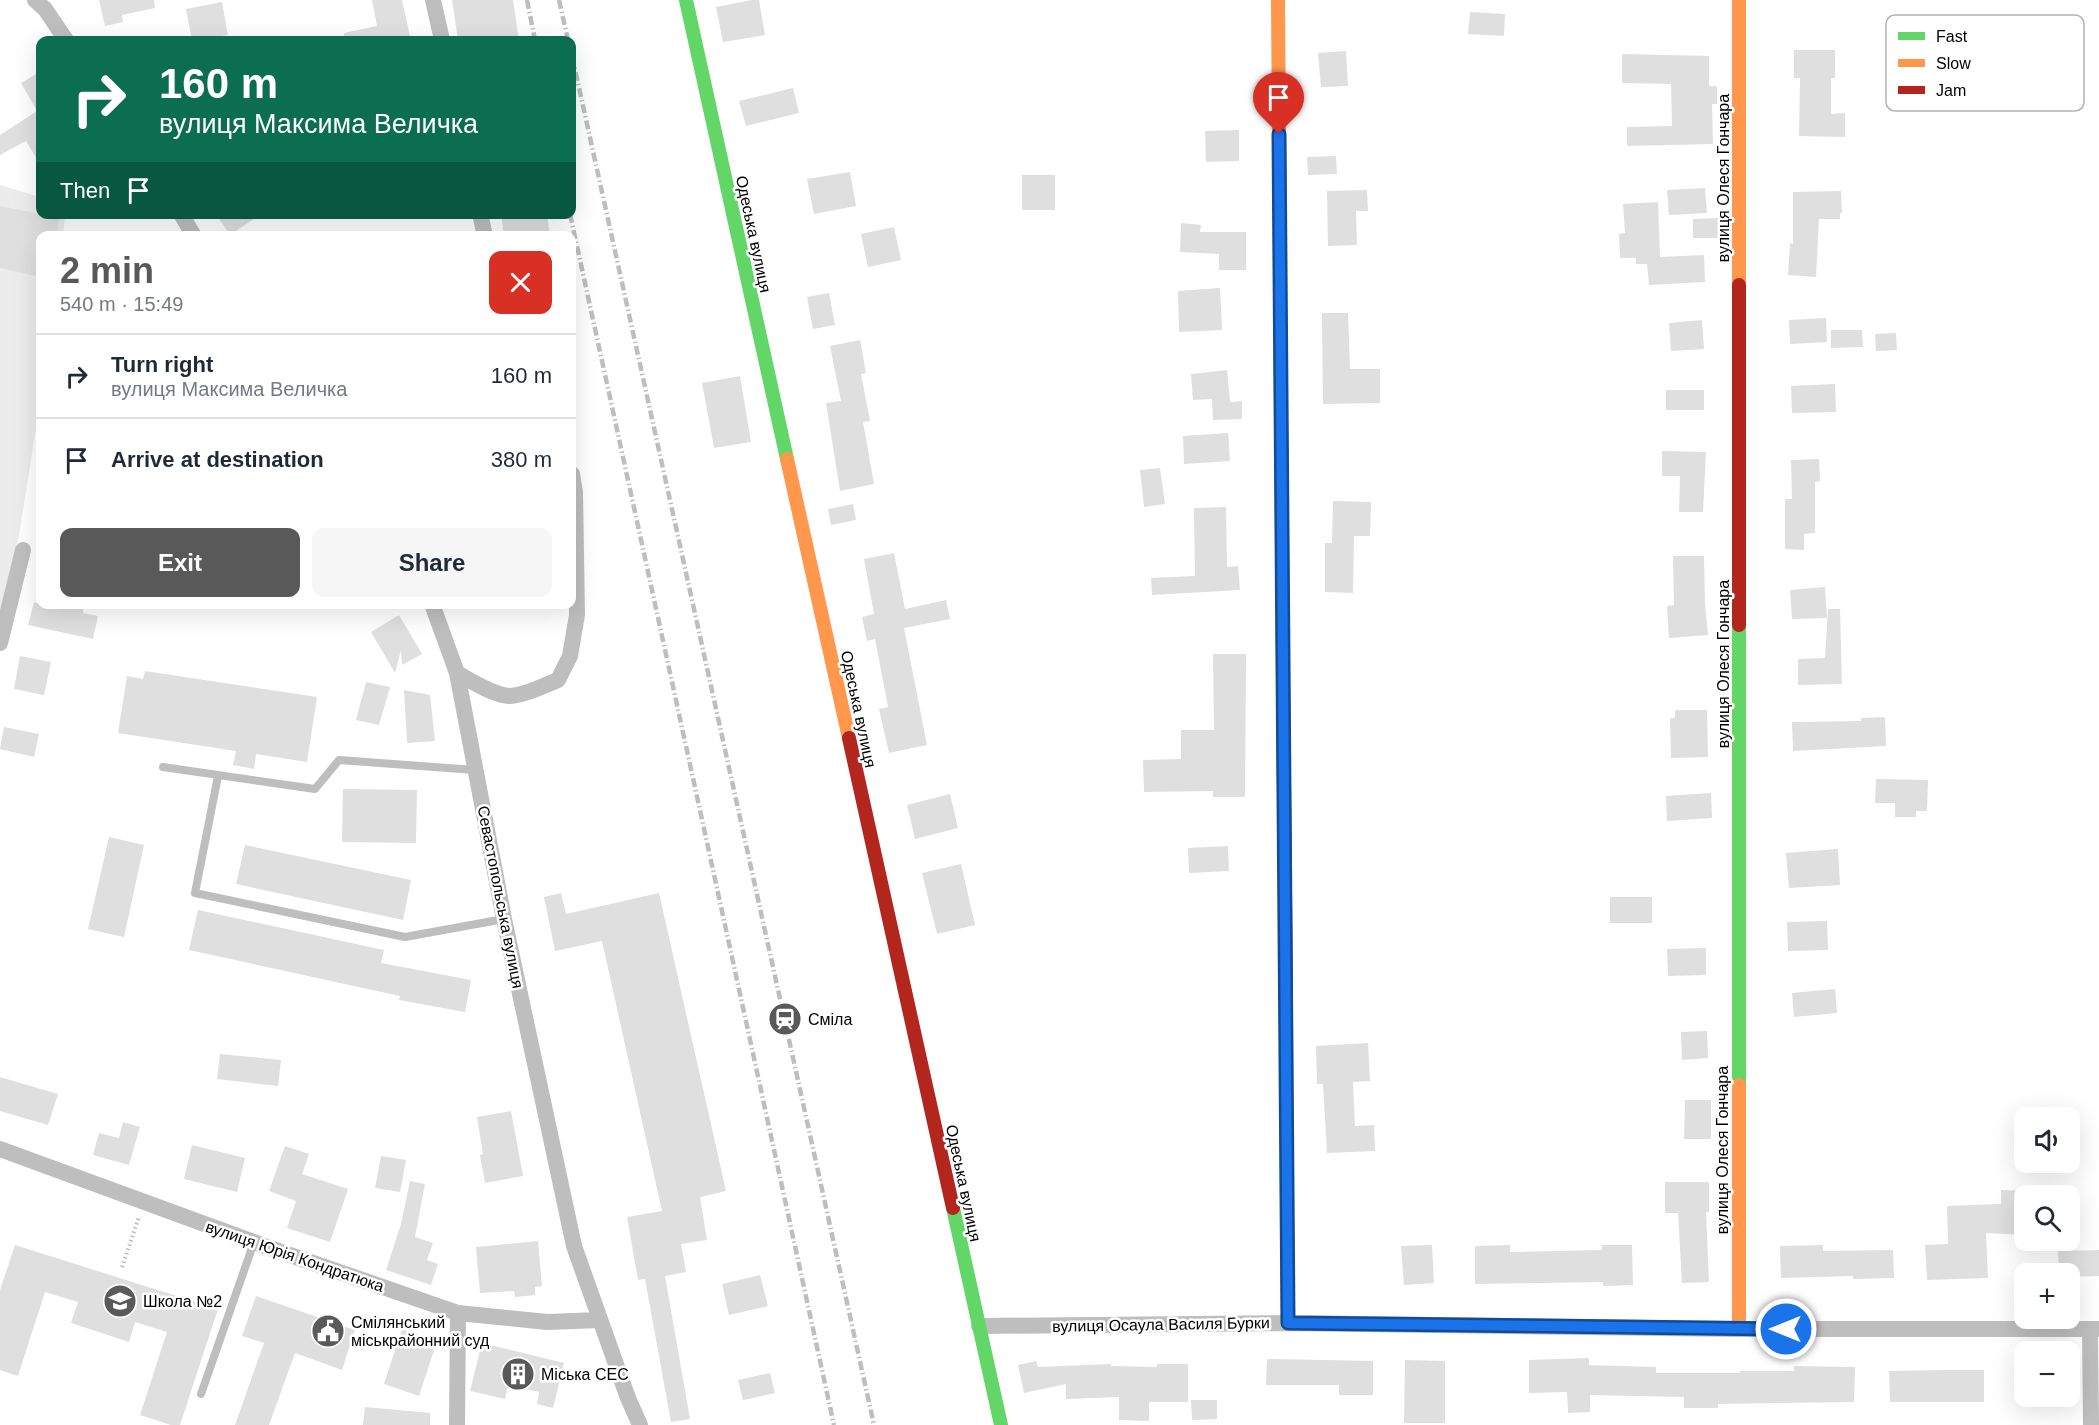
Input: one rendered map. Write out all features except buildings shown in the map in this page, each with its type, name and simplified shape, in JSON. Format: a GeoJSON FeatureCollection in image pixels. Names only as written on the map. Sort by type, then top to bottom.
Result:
{"type":"FeatureCollection","features":[{"type":"Feature","properties":{"kind":"street"},"geometry":{"type":"LineString","coordinates":[[35,0],[45,9],[63,36]]}},
{"type":"Feature","properties":{"kind":"street"},"geometry":{"type":"LineString","coordinates":[[433,0],[441,36]]}},
{"type":"Feature","properties":{"kind":"street","name":"Одеська вулиця"},"geometry":{"type":"LineString","coordinates":[[686,0],[1001,1425]]}},
{"type":"Feature","properties":{"kind":"street"},"geometry":{"type":"LineString","coordinates":[[1278,0],[1288,1323]]}},
{"type":"Feature","properties":{"kind":"street","name":"вулиця Олеся Гончара"},"geometry":{"type":"LineString","coordinates":[[1739,0],[1739,1329]]}},
{"type":"Feature","properties":{"kind":"street"},"geometry":{"type":"LineString","coordinates":[[0,643],[23,550]]}},
{"type":"Feature","properties":{"kind":"street"},"geometry":{"type":"LineString","coordinates":[[457,673],[487,689],[509,696],[535,690],[558,680],[570,656],[577,615],[576,554]]}},
{"type":"Feature","properties":{"kind":"street","name":"Севастопольська вулиця"},"geometry":{"type":"LineString","coordinates":[[434,609],[457,673],[504,919],[574,1246],[628,1398],[640,1425]]}},
{"type":"Feature","properties":{"kind":"street","name":"вулиця Юрія Кондратюка"},"geometry":{"type":"LineString","coordinates":[[0,1149],[254,1242],[458,1313],[547,1322],[600,1320]]}},
{"type":"Feature","properties":{"kind":"street"},"geometry":{"type":"LineString","coordinates":[[457,1425],[458,1313]]}},
{"type":"Feature","properties":{"kind":"street","name":"вулиця Осаула Василя Бурки"},"geometry":{"type":"LineString","coordinates":[[979,1326],[1288,1323],[1739,1329],[2094,1329]]}},
{"type":"Feature","properties":{"kind":"street"},"geometry":{"type":"LineString","coordinates":[[2091,1425],[2094,1329]]}},
{"type":"Feature","properties":{"kind":"lane"},"geometry":{"type":"LineString","coordinates":[[163,767],[315,789],[339,760],[475,770]]}},
{"type":"Feature","properties":{"kind":"lane"},"geometry":{"type":"LineString","coordinates":[[218,776],[195,893],[405,937],[504,919]]}},
{"type":"Feature","properties":{"kind":"lane"},"geometry":{"type":"LineString","coordinates":[[201,1394],[254,1242]]}},
{"type":"Feature","properties":{"kind":"path"},"geometry":{"type":"LineString","coordinates":[[122,1267],[140,1216]]}},
{"type":"Feature","properties":{"kind":"shaded area"},"geometry":{"type":"Polygon","coordinates":[[[0,185],[36,196],[36,219],[65,219],[63,231],[36,231],[36,428],[19,536],[0,609],[0,185]]]}},
{"type":"Feature","properties":{"kind":"railway"},"geometry":{"type":"LineString","coordinates":[[527,0],[534,36]]}},
{"type":"Feature","properties":{"kind":"railway"},"geometry":{"type":"LineString","coordinates":[[559,0],[567,36]]}},
{"type":"Feature","properties":{"kind":"railway"},"geometry":{"type":"LineString","coordinates":[[576,74],[874,1425]]}},
{"type":"Feature","properties":{"kind":"railway"},"geometry":{"type":"LineString","coordinates":[[571,219],[574,231]]}},
{"type":"Feature","properties":{"kind":"railway"},"geometry":{"type":"LineString","coordinates":[[576,242],[834,1425]]}},
{"type":"Feature","properties":{"kind":"traffic: fast"},"geometry":{"type":"LineString","coordinates":[[686,0],[787,459]]}},
{"type":"Feature","properties":{"kind":"traffic: fast"},"geometry":{"type":"LineString","coordinates":[[1280,269],[1283,680]]}},
{"type":"Feature","properties":{"kind":"traffic: fast"},"geometry":{"type":"LineString","coordinates":[[1739,625],[1739,1085]]}},
{"type":"Feature","properties":{"kind":"traffic: fast"},"geometry":{"type":"LineString","coordinates":[[1286,998],[1287,1223]]}},
{"type":"Feature","properties":{"kind":"traffic: fast"},"geometry":{"type":"LineString","coordinates":[[953,1208],[1001,1425]]}},
{"type":"Feature","properties":{"kind":"traffic: slow"},"geometry":{"type":"LineString","coordinates":[[1278,0],[1280,269]]}},
{"type":"Feature","properties":{"kind":"traffic: slow"},"geometry":{"type":"LineString","coordinates":[[1739,0],[1739,285]]}},
{"type":"Feature","properties":{"kind":"traffic: slow"},"geometry":{"type":"LineString","coordinates":[[787,459],[849,738]]}},
{"type":"Feature","properties":{"kind":"traffic: slow"},"geometry":{"type":"LineString","coordinates":[[1739,1085],[1739,1329]]}},
{"type":"Feature","properties":{"kind":"traffic: slow"},"geometry":{"type":"LineString","coordinates":[[1287,1223],[1288,1323]]}},
{"type":"Feature","properties":{"kind":"traffic: jam"},"geometry":{"type":"LineString","coordinates":[[1739,285],[1739,625]]}},
{"type":"Feature","properties":{"kind":"traffic: jam"},"geometry":{"type":"LineString","coordinates":[[1283,680],[1286,998]]}},
{"type":"Feature","properties":{"kind":"traffic: jam"},"geometry":{"type":"LineString","coordinates":[[849,738],[953,1208]]}},
{"type":"Feature","properties":{"kind":"place","name":"Сміла"},"geometry":{"type":"Point","coordinates":[785,1019]}},
{"type":"Feature","properties":{"kind":"place","name":"Школа №2"},"geometry":{"type":"Point","coordinates":[120,1301]}},
{"type":"Feature","properties":{"kind":"place","name":"Смілянський міськрайонний суд"},"geometry":{"type":"Point","coordinates":[328,1331]}},
{"type":"Feature","properties":{"kind":"place","name":"Міська СЕС"},"geometry":{"type":"Point","coordinates":[518,1374]}},
{"type":"Feature","properties":{"kind":"route"},"geometry":{"type":"LineString","coordinates":[[1279,134],[1288,1323],[1786,1329]]}}]}
